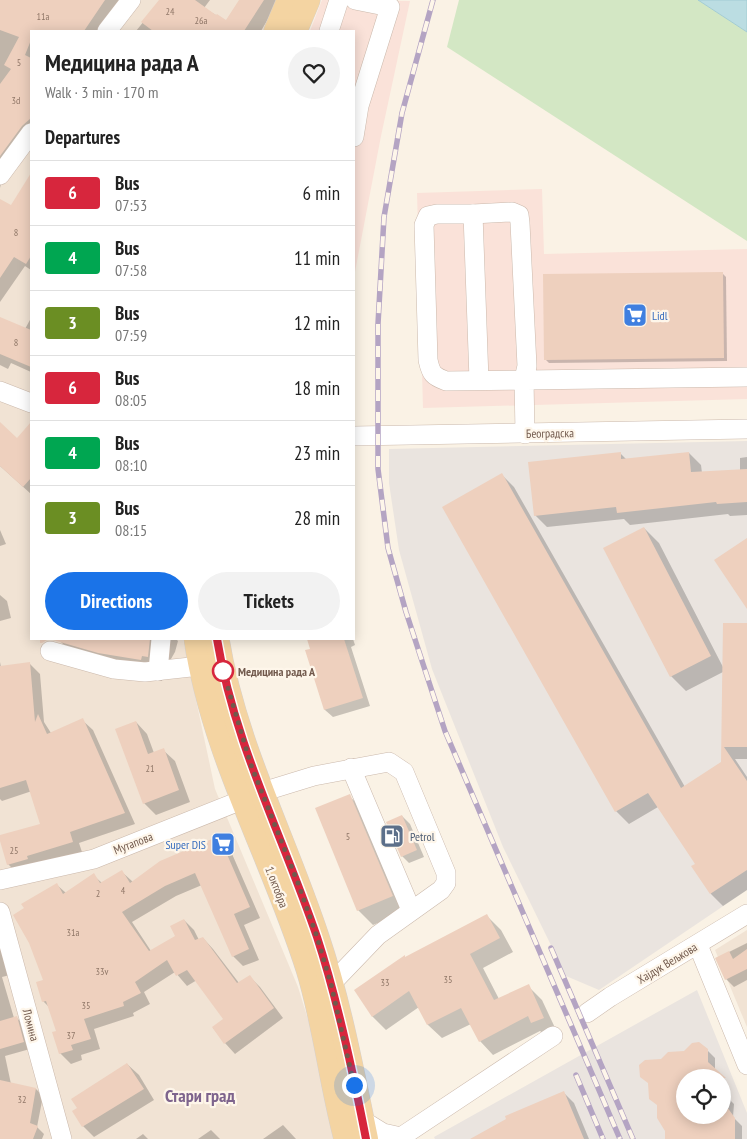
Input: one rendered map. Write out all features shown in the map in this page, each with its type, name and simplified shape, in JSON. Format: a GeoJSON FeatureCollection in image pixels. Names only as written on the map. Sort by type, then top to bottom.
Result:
{"type":"FeatureCollection","features":[{"type":"Feature","properties":{"kind":"main road"},"geometry":{"type":"LineString","coordinates":[[276,30],[289,0]]}},
{"type":"Feature","properties":{"kind":"main road"},"geometry":{"type":"LineString","coordinates":[[295,30],[308,0]]}},
{"type":"Feature","properties":{"kind":"main road","name":"1. октобра"},"geometry":{"type":"LineString","coordinates":[[196,640],[200,666],[226,759],[253,795],[301,892],[331,984],[364,1130]]}},
{"type":"Feature","properties":{"kind":"main road","name":"1. октобра"},"geometry":{"type":"LineString","coordinates":[[217,640],[227,686],[251,765],[253,795],[315,996],[346,1139]]}},
{"type":"Feature","properties":{"kind":"street"},"geometry":{"type":"LineString","coordinates":[[108,30],[131,0]]}},
{"type":"Feature","properties":{"kind":"street"},"geometry":{"type":"LineString","coordinates":[[329,30],[339,0]]}},
{"type":"Feature","properties":{"kind":"street"},"geometry":{"type":"LineString","coordinates":[[355,0],[390,7],[359,106],[355,131]]}},
{"type":"Feature","properties":{"kind":"street"},"geometry":{"type":"LineString","coordinates":[[0,175],[30,134]]}},
{"type":"Feature","properties":{"kind":"street"},"geometry":{"type":"LineString","coordinates":[[525,434],[524,378],[527,366],[519,215],[512,212],[437,214],[428,216],[424,225],[428,360],[431,372],[437,377],[446,380],[479,380],[524,378],[747,377]]}},
{"type":"Feature","properties":{"kind":"street"},"geometry":{"type":"LineString","coordinates":[[473,214],[479,380]]}},
{"type":"Feature","properties":{"kind":"street"},"geometry":{"type":"LineString","coordinates":[[0,391],[30,403]]}},
{"type":"Feature","properties":{"kind":"street","name":"Београдска"},"geometry":{"type":"LineString","coordinates":[[355,436],[747,429]]}},
{"type":"Feature","properties":{"kind":"street"},"geometry":{"type":"LineString","coordinates":[[158,671],[161,640]]}},
{"type":"Feature","properties":{"kind":"street"},"geometry":{"type":"LineString","coordinates":[[50,651],[114,670],[145,672],[200,666]]}},
{"type":"Feature","properties":{"kind":"street","name":"Мутапова"},"geometry":{"type":"LineString","coordinates":[[0,880],[94,859],[210,814],[253,795],[314,776],[389,762],[404,772],[446,873],[446,883],[440,890],[378,934],[331,984]]}},
{"type":"Feature","properties":{"kind":"street"},"geometry":{"type":"LineString","coordinates":[[351,768],[412,910]]}},
{"type":"Feature","properties":{"kind":"street","name":"Ломина"},"geometry":{"type":"LineString","coordinates":[[0,912],[62,1139]]}},
{"type":"Feature","properties":{"kind":"street","name":"Хајдук Вељкова"},"geometry":{"type":"LineString","coordinates":[[586,1013],[610,996],[747,914]]}},
{"type":"Feature","properties":{"kind":"street"},"geometry":{"type":"LineString","coordinates":[[698,945],[747,1066]]}},
{"type":"Feature","properties":{"kind":"street"},"geometry":{"type":"LineString","coordinates":[[364,1130],[400,1138],[553,1036]]}},
{"type":"Feature","properties":{"kind":"shaded area"},"geometry":{"type":"Polygon","coordinates":[[[0,0],[288,0],[275,30],[30,30],[30,640],[183,640],[215,789],[298,987],[345,1139],[0,1139],[0,0]]]}},
{"type":"Feature","properties":{"kind":"shaded area"},"geometry":{"type":"Polygon","coordinates":[[[322,0],[410,1],[381,136],[355,272],[355,30],[310,30],[322,0]]]}},
{"type":"Feature","properties":{"kind":"shaded area"},"geometry":{"type":"Polygon","coordinates":[[[542,189],[544,254],[747,249],[747,399],[423,408],[417,193],[542,189]]]}},
{"type":"Feature","properties":{"kind":"shaded area"},"geometry":{"type":"Polygon","coordinates":[[[747,441],[747,890],[599,990],[566,976],[503,847],[432,669],[399,550],[389,483],[389,449],[747,441]]]}},
{"type":"Feature","properties":{"kind":"shaded area"},"geometry":{"type":"Polygon","coordinates":[[[747,930],[747,1027],[715,950],[747,930]]]}},
{"type":"Feature","properties":{"kind":"shaded area"},"geometry":{"type":"Polygon","coordinates":[[[697,990],[729,1069],[676,1069],[676,1124],[731,1124],[731,1074],[747,1113],[747,1139],[435,1139],[434,1137],[697,990]]]}},
{"type":"Feature","properties":{"kind":"green space"},"geometry":{"type":"Polygon","coordinates":[[[459,0],[698,0],[747,32],[747,241],[447,47],[459,0]]]}},
{"type":"Feature","properties":{"kind":"water"},"geometry":{"type":"Polygon","coordinates":[[[698,0],[747,0],[747,32],[698,0]]]}},
{"type":"Feature","properties":{"kind":"building"},"geometry":{"type":"Polygon","coordinates":[[[0,0],[105,0],[85,30],[30,30],[30,42],[25,55],[30,58],[30,119],[22,126],[0,156],[0,84],[11,69],[4,65],[19,37],[0,30],[0,0]]]}},
{"type":"Feature","properties":{"kind":"building"},"geometry":{"type":"Polygon","coordinates":[[[159,0],[195,0],[226,20],[239,0],[264,0],[245,30],[152,30],[141,22],[159,0]]]}},
{"type":"Feature","properties":{"kind":"building"},"geometry":{"type":"Polygon","coordinates":[[[30,175],[30,258],[26,264],[14,257],[0,278],[0,199],[11,205],[30,175]]]}},
{"type":"Feature","properties":{"kind":"building"},"geometry":{"type":"Polygon","coordinates":[[[723,272],[724,358],[544,360],[543,274],[723,272]]]}},
{"type":"Feature","properties":{"kind":"building"},"geometry":{"type":"Polygon","coordinates":[[[0,317],[30,330],[30,367],[0,354],[0,317]]]}},
{"type":"Feature","properties":{"kind":"building"},"geometry":{"type":"Polygon","coordinates":[[[0,422],[17,438],[30,423],[30,479],[23,487],[0,466],[0,422]]]}},
{"type":"Feature","properties":{"kind":"building"},"geometry":{"type":"Polygon","coordinates":[[[621,452],[621,459],[689,452],[691,472],[747,469],[747,502],[717,504],[716,502],[617,513],[616,507],[534,516],[528,462],[621,452]]]}},
{"type":"Feature","properties":{"kind":"building"},"geometry":{"type":"Polygon","coordinates":[[[502,473],[681,788],[721,762],[723,623],[747,623],[747,747],[724,747],[747,781],[747,870],[710,894],[691,866],[695,864],[648,793],[615,812],[442,507],[502,473]]]}},
{"type":"Feature","properties":{"kind":"building"},"geometry":{"type":"Polygon","coordinates":[[[644,527],[711,656],[670,677],[603,548],[644,527]]]}},
{"type":"Feature","properties":{"kind":"building"},"geometry":{"type":"Polygon","coordinates":[[[747,538],[747,609],[714,560],[747,538]]]}},
{"type":"Feature","properties":{"kind":"building"},"geometry":{"type":"Polygon","coordinates":[[[53,640],[150,640],[148,657],[142,656],[141,660],[98,653],[53,640]]]}},
{"type":"Feature","properties":{"kind":"building"},"geometry":{"type":"Polygon","coordinates":[[[307,640],[344,640],[363,698],[324,710],[305,650],[310,649],[307,640]]]}},
{"type":"Feature","properties":{"kind":"building"},"geometry":{"type":"Polygon","coordinates":[[[30,662],[35,722],[38,714],[47,734],[83,718],[125,813],[70,832],[73,842],[27,856],[28,859],[7,865],[0,835],[40,824],[26,780],[0,788],[0,666],[30,662]]]}},
{"type":"Feature","properties":{"kind":"building"},"geometry":{"type":"Polygon","coordinates":[[[136,721],[148,754],[164,748],[179,790],[143,804],[115,729],[136,721]]]}},
{"type":"Feature","properties":{"kind":"building"},"geometry":{"type":"Polygon","coordinates":[[[350,794],[393,896],[357,911],[315,808],[350,794]]]}},
{"type":"Feature","properties":{"kind":"building"},"geometry":{"type":"Polygon","coordinates":[[[402,815],[417,850],[401,857],[386,822],[402,815]]]}},
{"type":"Feature","properties":{"kind":"building"},"geometry":{"type":"Polygon","coordinates":[[[219,836],[250,907],[234,914],[249,949],[232,957],[195,873],[165,886],[122,912],[149,951],[175,936],[170,926],[184,919],[195,940],[203,937],[237,983],[250,975],[274,1008],[224,1044],[212,1027],[223,1019],[187,970],[176,976],[167,960],[135,982],[141,993],[123,1002],[124,1006],[84,1019],[91,1039],[71,1045],[73,1050],[59,1054],[52,1032],[56,1031],[46,1001],[42,1002],[36,982],[43,980],[29,943],[13,915],[24,908],[21,904],[57,883],[63,894],[94,873],[100,883],[122,870],[130,883],[160,861],[219,836]]]}},
{"type":"Feature","properties":{"kind":"building"},"geometry":{"type":"Polygon","coordinates":[[[487,914],[500,938],[470,954],[494,1000],[529,984],[544,1018],[531,1023],[528,1016],[479,1042],[461,1008],[427,1025],[409,991],[372,1017],[354,990],[405,955],[405,957],[487,914]]]}},
{"type":"Feature","properties":{"kind":"building"},"geometry":{"type":"Polygon","coordinates":[[[747,949],[747,969],[725,980],[715,958],[729,951],[733,959],[747,949]]]}},
{"type":"Feature","properties":{"kind":"building"},"geometry":{"type":"Polygon","coordinates":[[[17,1016],[24,1042],[0,1049],[0,1021],[17,1016]]]}},
{"type":"Feature","properties":{"kind":"building"},"geometry":{"type":"Polygon","coordinates":[[[699,1042],[708,1049],[708,1062],[716,1069],[676,1069],[676,1124],[731,1124],[731,1112],[735,1118],[735,1139],[665,1139],[665,1131],[657,1118],[657,1105],[649,1099],[648,1083],[640,1077],[639,1065],[645,1060],[661,1059],[668,1052],[684,1051],[692,1043],[699,1042]]]}},
{"type":"Feature","properties":{"kind":"building"},"geometry":{"type":"Polygon","coordinates":[[[127,1063],[144,1089],[82,1127],[72,1111],[77,1108],[71,1099],[127,1063]]]}},
{"type":"Feature","properties":{"kind":"building"},"geometry":{"type":"Polygon","coordinates":[[[0,1080],[36,1088],[30,1123],[38,1126],[33,1139],[0,1139],[0,1080]]]}},
{"type":"Feature","properties":{"kind":"building"},"geometry":{"type":"Polygon","coordinates":[[[564,1091],[584,1139],[470,1139],[506,1119],[505,1116],[564,1091]]]}},
{"type":"Feature","properties":{"kind":"railway"},"geometry":{"type":"LineString","coordinates":[[433,0],[402,113],[384,217],[378,324],[378,469],[388,548],[406,612],[445,731],[620,1139]]}},
{"type":"Feature","properties":{"kind":"railway"},"geometry":{"type":"LineString","coordinates":[[551,948],[633,1139]]}},
{"type":"Feature","properties":{"kind":"railway"},"geometry":{"type":"LineString","coordinates":[[576,1075],[603,1139]]}},
{"type":"Feature","properties":{"kind":"bus line","name":"6"},"geometry":{"type":"LineString","coordinates":[[217,640],[227,686],[251,765],[298,883],[317,937],[331,984],[366,1139]]}},
{"type":"Feature","properties":{"kind":"place","name":"Lidl"},"geometry":{"type":"Point","coordinates":[635,315]}},
{"type":"Feature","properties":{"kind":"place","name":"Медицина рада А"},"geometry":{"type":"Point","coordinates":[223,671]}},
{"type":"Feature","properties":{"kind":"place","name":"Petrol"},"geometry":{"type":"Point","coordinates":[392,836]}},
{"type":"Feature","properties":{"kind":"place","name":"Super DIS"},"geometry":{"type":"Point","coordinates":[223,844]}},
{"type":"Feature","properties":{"kind":"district","name":"Стари град"},"geometry":{"type":"Point","coordinates":[200,1095]}},
{"type":"Feature","properties":{"kind":"route"},"geometry":{"type":"LineString","coordinates":[[223,671],[251,765],[298,883],[317,937],[331,984],[354,1085]]}}]}
